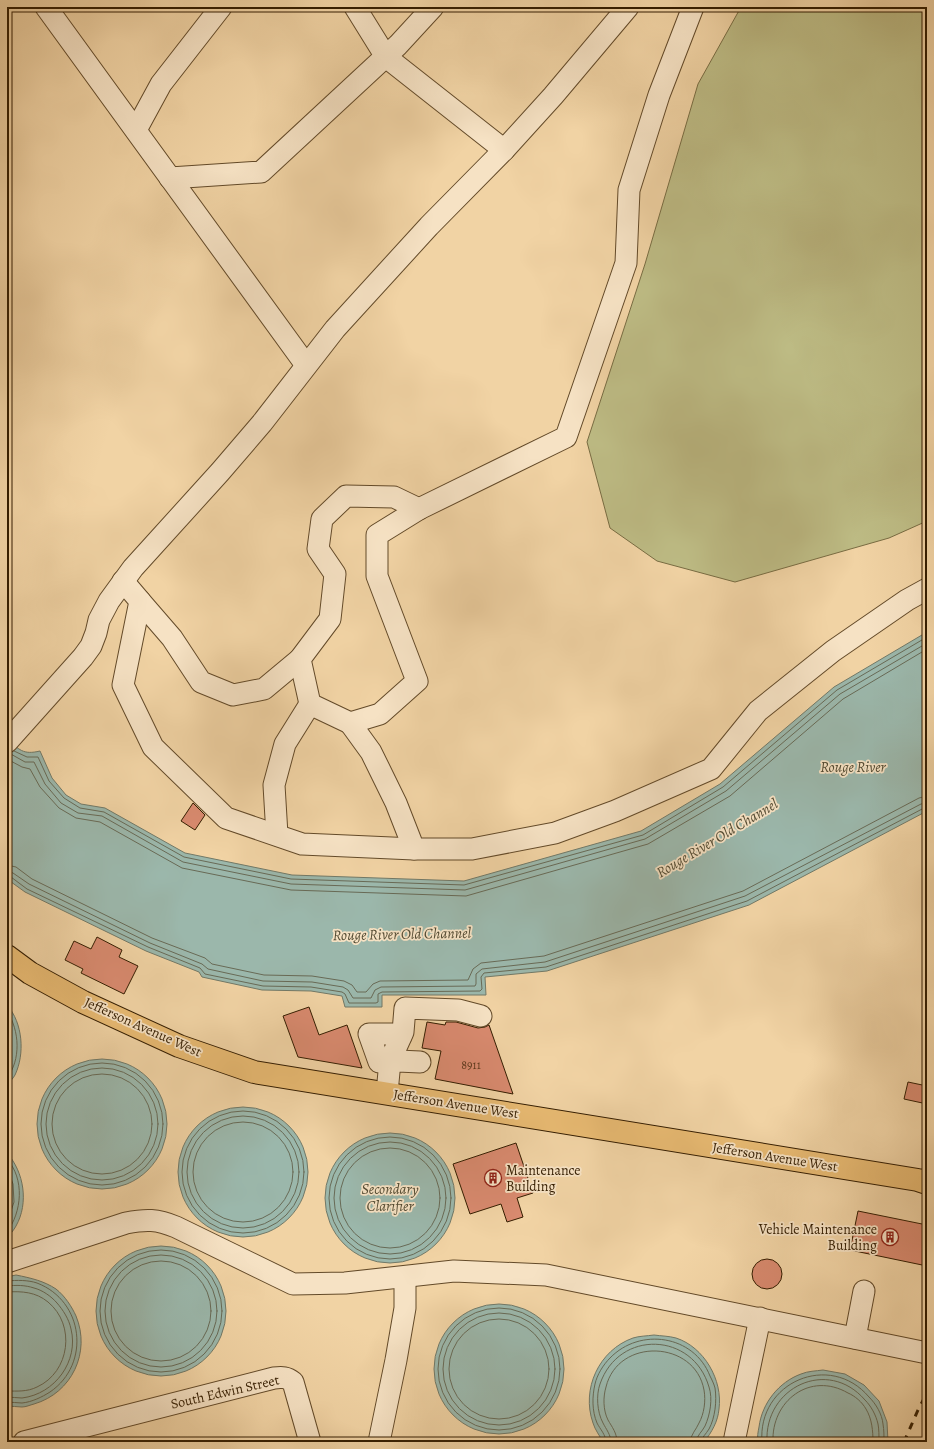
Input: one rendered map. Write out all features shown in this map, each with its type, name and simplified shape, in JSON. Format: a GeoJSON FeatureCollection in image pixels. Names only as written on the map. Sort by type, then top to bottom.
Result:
{"type":"FeatureCollection","features":[{"type":"Feature","properties":{"kind":"main road","name":"Jefferson Avenue West"},"geometry":{"type":"LineString","coordinates":[[7,956],[30,973],[76,998],[178,1046],[254,1072],[918,1180],[927,1183]]}},
{"type":"Feature","properties":{"kind":"street"},"geometry":{"type":"LineString","coordinates":[[46,7],[306,365]]}},
{"type":"Feature","properties":{"kind":"street"},"geometry":{"type":"LineString","coordinates":[[136,130],[161,84],[221,7]]}},
{"type":"Feature","properties":{"kind":"street"},"geometry":{"type":"LineString","coordinates":[[355,7],[386,57],[504,150]]}},
{"type":"Feature","properties":{"kind":"street"},"geometry":{"type":"LineString","coordinates":[[170,178],[261,172],[386,57],[433,7]]}},
{"type":"Feature","properties":{"kind":"street"},"geometry":{"type":"LineString","coordinates":[[7,742],[91,646],[100,616],[123,581],[262,423],[335,329],[403,255],[504,150],[553,96],[628,7]]}},
{"type":"Feature","properties":{"kind":"street"},"geometry":{"type":"LineString","coordinates":[[350,723],[380,714],[417,681],[377,576],[377,535],[419,509],[566,437],[626,263],[629,190],[659,95],[694,7]]}},
{"type":"Feature","properties":{"kind":"street"},"geometry":{"type":"LineString","coordinates":[[123,581],[172,638],[201,682],[233,695],[264,689],[300,659],[330,619],[335,574],[318,549],[322,519],[346,496],[394,497],[419,509]]}},
{"type":"Feature","properties":{"kind":"street"},"geometry":{"type":"LineString","coordinates":[[140,601],[124,685],[153,747],[226,818],[302,844],[414,849],[472,849],[555,833],[615,811],[711,769],[758,712],[832,651],[907,600],[927,589]]}},
{"type":"Feature","properties":{"kind":"street"},"geometry":{"type":"LineString","coordinates":[[278,835],[274,785],[285,744],[310,704],[300,659]]}},
{"type":"Feature","properties":{"kind":"street"},"geometry":{"type":"LineString","coordinates":[[310,704],[350,723],[371,752],[396,803],[414,849]]}},
{"type":"Feature","properties":{"kind":"street"},"geometry":{"type":"LineString","coordinates":[[387,1093],[390,1061],[403,1032],[405,1008],[458,1010],[481,1016]]}},
{"type":"Feature","properties":{"kind":"street"},"geometry":{"type":"LineString","coordinates":[[401,1036],[392,1034],[369,1034],[379,1062],[420,1062]]}},
{"type":"Feature","properties":{"kind":"street"},"geometry":{"type":"LineString","coordinates":[[7,1262],[126,1223],[140,1220],[154,1220],[176,1227],[293,1284],[345,1283],[454,1271],[546,1275],[927,1353]]}},
{"type":"Feature","properties":{"kind":"street"},"geometry":{"type":"LineString","coordinates":[[379,1442],[405,1308],[405,1277]]}},
{"type":"Feature","properties":{"kind":"street"},"geometry":{"type":"LineString","coordinates":[[855,1338],[864,1291]]}},
{"type":"Feature","properties":{"kind":"street"},"geometry":{"type":"LineString","coordinates":[[734,1442],[760,1318]]}},
{"type":"Feature","properties":{"kind":"street","name":"South Edwin Street"},"geometry":{"type":"LineString","coordinates":[[24,1442],[274,1378],[283,1377],[289,1378],[293,1382],[310,1442]]}},
{"type":"Feature","properties":{"kind":"shaded area"},"geometry":{"type":"Polygon","coordinates":[[[741,7],[927,7],[927,521],[889,538],[735,582],[657,561],[610,528],[587,442],[645,264],[698,84],[741,7]]]}},
{"type":"Feature","properties":{"kind":"water","name":"Rouge River"},"geometry":{"type":"Polygon","coordinates":[[[927,632],[927,811],[749,905],[547,971],[485,977],[486,995],[382,995],[382,1007],[345,1007],[342,996],[311,991],[262,990],[202,977],[199,972],[146,951],[25,892],[7,879],[7,738],[15,746],[25,752],[40,751],[52,778],[66,795],[81,804],[105,808],[185,853],[292,875],[464,881],[641,831],[720,784],[834,687],[927,632]]]}},
{"type":"Feature","properties":{"kind":"water"},"geometry":{"type":"Polygon","coordinates":[[[7,1005],[12,1012],[19,1030],[21,1048],[15,1075],[7,1085],[7,1005]]]}},
{"type":"Feature","properties":{"kind":"water"},"geometry":{"type":"Polygon","coordinates":[[[108,1059],[133,1066],[148,1078],[160,1093],[166,1111],[166,1137],[160,1155],[148,1170],[133,1182],[115,1188],[96,1189],[71,1182],[56,1170],[44,1155],[38,1137],[37,1118],[44,1093],[56,1078],[71,1066],[89,1060],[108,1059]]]}},
{"type":"Feature","properties":{"kind":"water"},"geometry":{"type":"Polygon","coordinates":[[[249,1107],[274,1114],[289,1126],[301,1141],[307,1159],[307,1185],[301,1203],[289,1218],[274,1230],[256,1236],[237,1237],[212,1230],[197,1218],[185,1203],[179,1185],[178,1166],[185,1141],[197,1126],[212,1114],[230,1108],[249,1107]]]}},
{"type":"Feature","properties":{"kind":"water","name":"Secondary Clarifier"},"geometry":{"type":"Polygon","coordinates":[[[396,1133],[421,1140],[436,1152],[448,1167],[454,1185],[454,1211],[448,1229],[436,1244],[421,1256],[403,1262],[384,1263],[359,1256],[344,1244],[332,1229],[326,1211],[325,1192],[332,1167],[344,1152],[359,1140],[377,1134],[396,1133]]]}},
{"type":"Feature","properties":{"kind":"water"},"geometry":{"type":"Polygon","coordinates":[[[7,1153],[13,1161],[21,1178],[23,1198],[20,1217],[15,1228],[7,1239],[7,1153]]]}},
{"type":"Feature","properties":{"kind":"water"},"geometry":{"type":"Polygon","coordinates":[[[167,1246],[192,1253],[207,1265],[219,1280],[225,1298],[225,1324],[219,1342],[207,1357],[192,1369],[174,1375],[155,1376],[130,1369],[115,1357],[103,1342],[97,1324],[96,1305],[103,1280],[115,1265],[130,1253],[148,1247],[167,1246]]]}},
{"type":"Feature","properties":{"kind":"water"},"geometry":{"type":"Polygon","coordinates":[[[16,1275],[47,1284],[56,1289],[62,1295],[76,1316],[80,1330],[81,1343],[75,1369],[68,1381],[59,1391],[47,1399],[22,1407],[7,1406],[7,1277],[16,1275]]]}},
{"type":"Feature","properties":{"kind":"water"},"geometry":{"type":"Polygon","coordinates":[[[505,1304],[530,1311],[545,1323],[557,1338],[563,1356],[563,1382],[557,1400],[545,1415],[530,1427],[512,1433],[493,1434],[468,1427],[453,1415],[441,1400],[435,1382],[434,1363],[441,1338],[453,1323],[468,1311],[486,1305],[505,1304]]]}},
{"type":"Feature","properties":{"kind":"water"},"geometry":{"type":"Polygon","coordinates":[[[654,1335],[673,1337],[686,1342],[703,1357],[710,1366],[715,1376],[719,1398],[718,1413],[714,1426],[704,1442],[603,1442],[596,1431],[590,1410],[589,1397],[591,1384],[596,1372],[602,1361],[621,1344],[635,1337],[654,1335]]]}},
{"type":"Feature","properties":{"kind":"water"},"geometry":{"type":"Polygon","coordinates":[[[823,1370],[845,1374],[864,1385],[879,1401],[887,1422],[888,1442],[758,1442],[761,1418],[773,1394],[786,1382],[801,1374],[823,1370]]]}},
{"type":"Feature","properties":{"kind":"building"},"geometry":{"type":"Polygon","coordinates":[[[193,803],[205,815],[195,830],[181,821],[193,803]]]}},
{"type":"Feature","properties":{"kind":"building"},"geometry":{"type":"Polygon","coordinates":[[[97,937],[122,950],[119,957],[138,966],[124,994],[81,973],[83,969],[65,960],[74,941],[91,949],[97,937]]]}},
{"type":"Feature","properties":{"kind":"building"},"geometry":{"type":"Polygon","coordinates":[[[309,1007],[319,1035],[347,1025],[362,1068],[298,1057],[283,1016],[309,1007]]]}},
{"type":"Feature","properties":{"kind":"building"},"geometry":{"type":"Polygon","coordinates":[[[427,1022],[445,1025],[446,1022],[456,1022],[478,1028],[489,1025],[513,1094],[435,1079],[441,1051],[422,1048],[427,1022]]]}},
{"type":"Feature","properties":{"kind":"building"},"geometry":{"type":"Polygon","coordinates":[[[908,1082],[927,1086],[927,1104],[904,1099],[908,1082]]]}},
{"type":"Feature","properties":{"kind":"building","name":"Maintenance Building"},"geometry":{"type":"Polygon","coordinates":[[[516,1143],[533,1193],[517,1198],[523,1217],[507,1222],[501,1204],[470,1214],[453,1164],[516,1143]]]}},
{"type":"Feature","properties":{"kind":"building","name":"Vehicle Maintenance Building"},"geometry":{"type":"Polygon","coordinates":[[[858,1211],[927,1225],[927,1266],[850,1250],[858,1211]]]}},
{"type":"Feature","properties":{"kind":"building"},"geometry":{"type":"Polygon","coordinates":[[[767,1259],[777,1264],[782,1274],[777,1284],[767,1289],[757,1284],[752,1274],[757,1264],[767,1259]]]}},
{"type":"Feature","properties":{"kind":"railway"},"geometry":{"type":"LineString","coordinates":[[904,1442],[927,1393]]}},
{"type":"Feature","properties":{"kind":"place","name":"Maintenance Building"},"geometry":{"type":"Point","coordinates":[493,1178]}},
{"type":"Feature","properties":{"kind":"place","name":"Vehicle Maintenance Building"},"geometry":{"type":"Point","coordinates":[890,1237]}},
{"type":"Feature","properties":{"kind":"water label","name":"Rouge River Old Channel"},"geometry":{"type":"Point","coordinates":[717,838]}},
{"type":"Feature","properties":{"kind":"water label","name":"Rouge River Old Channel"},"geometry":{"type":"Point","coordinates":[402,934]}}]}
